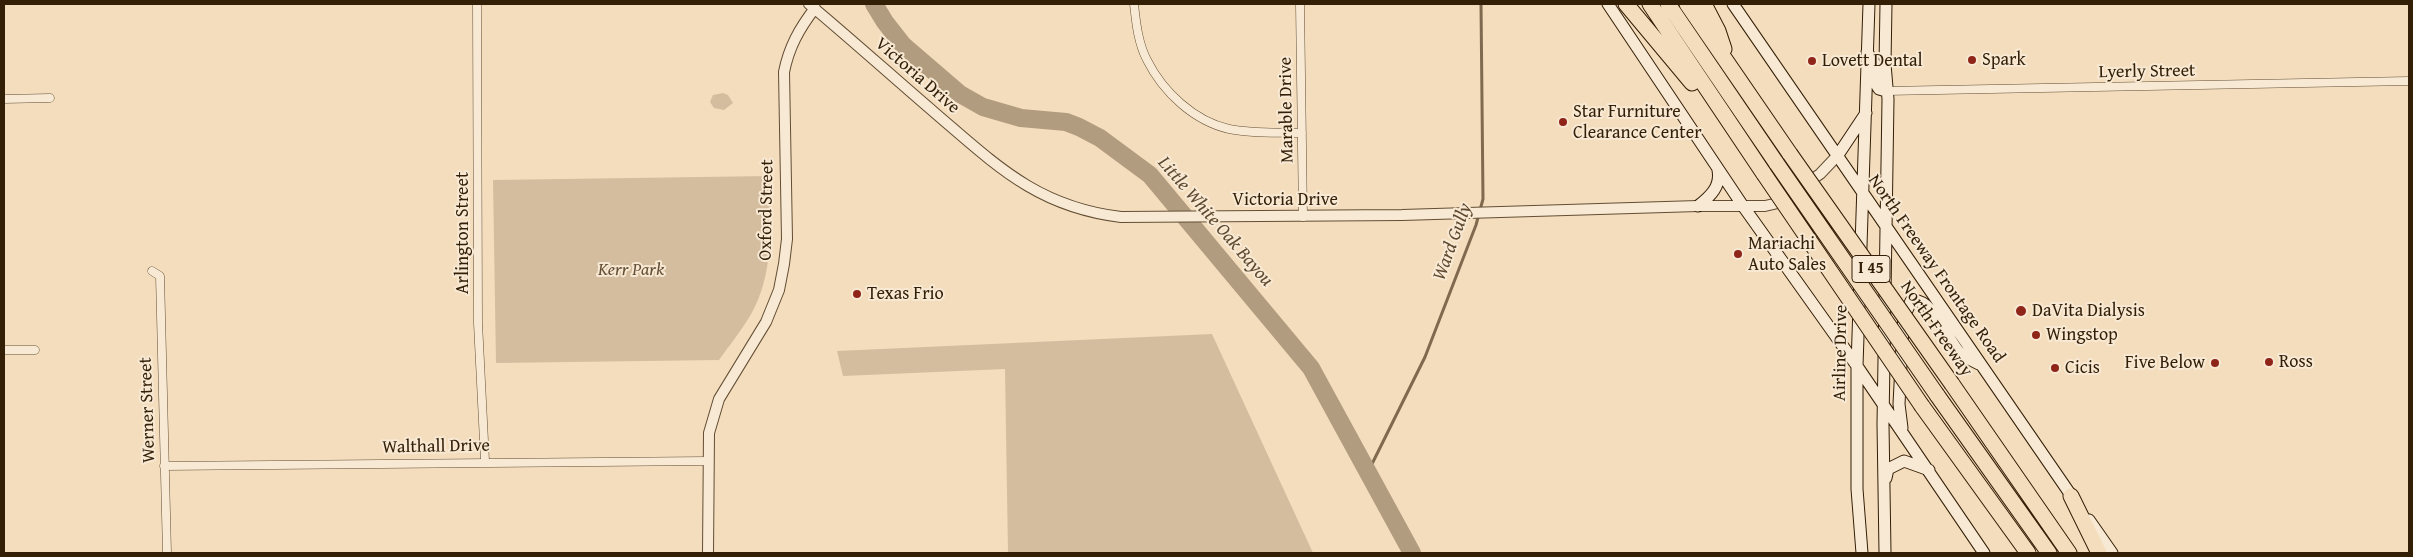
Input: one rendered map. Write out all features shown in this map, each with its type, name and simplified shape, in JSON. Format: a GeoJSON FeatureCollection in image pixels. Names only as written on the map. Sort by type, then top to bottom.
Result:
{"type":"FeatureCollection","features":[{"type":"Feature","properties":{"kind":"highway"},"geometry":{"type":"LineString","coordinates":[[1626,4],[1740,140]]}},
{"type":"Feature","properties":{"kind":"highway","name":"I 45"},"geometry":{"type":"LineString","coordinates":[[1650,4],[1740,140],[1922,406],[2028,553]]}},
{"type":"Feature","properties":{"kind":"highway","name":"North Freeway"},"geometry":{"type":"LineString","coordinates":[[1668,4],[1776,164],[2049,553]]}},
{"type":"Feature","properties":{"kind":"highway","name":"North Freeway"},"geometry":{"type":"LineString","coordinates":[[1687,4],[2069,553]]}},
{"type":"Feature","properties":{"kind":"highway"},"geometry":{"type":"LineString","coordinates":[[1704,4],[1718,31],[1728,65]]}},
{"type":"Feature","properties":{"kind":"highway"},"geometry":{"type":"LineString","coordinates":[[2071,496],[2099,553]]}},
{"type":"Feature","properties":{"kind":"main road"},"geometry":{"type":"LineString","coordinates":[[1608,4],[1743,206],[1858,366],[1984,553]]}},
{"type":"Feature","properties":{"kind":"main road","name":"North Freeway Frontage Road"},"geometry":{"type":"LineString","coordinates":[[1733,4],[2112,553]]}},
{"type":"Feature","properties":{"kind":"main road","name":"Airline Drive"},"geometry":{"type":"LineString","coordinates":[[1862,553],[1858,489],[1858,366],[1869,4]]}},
{"type":"Feature","properties":{"kind":"main road"},"geometry":{"type":"LineString","coordinates":[[1885,553],[1883,403],[1888,99],[1886,91],[1886,4]]}},
{"type":"Feature","properties":{"kind":"main road"},"geometry":{"type":"LineString","coordinates":[[1867,52],[1877,68],[1877,86],[1886,91]]}},
{"type":"Feature","properties":{"kind":"main road"},"geometry":{"type":"LineString","coordinates":[[1838,155],[1866,112]]}},
{"type":"Feature","properties":{"kind":"main road"},"geometry":{"type":"LineString","coordinates":[[1823,134],[1832,137],[1843,136],[1856,126]]}},
{"type":"Feature","properties":{"kind":"main road"},"geometry":{"type":"LineString","coordinates":[[1698,206],[1710,197],[1716,188],[1720,180],[1718,168]]}},
{"type":"Feature","properties":{"kind":"main road"},"geometry":{"type":"LineString","coordinates":[[1903,432],[1899,404],[1903,336],[1905,315],[1911,301],[1919,301],[1929,307],[1960,353],[1983,367]]}},
{"type":"Feature","properties":{"kind":"main road"},"geometry":{"type":"LineString","coordinates":[[1884,484],[1888,469],[1899,462],[1910,462],[1929,470]]}},
{"type":"Feature","properties":{"kind":"street","name":"Arlington Street"},"geometry":{"type":"LineString","coordinates":[[477,4],[478,323],[485,461]]}},
{"type":"Feature","properties":{"kind":"street"},"geometry":{"type":"LineString","coordinates":[[1134,4],[1139,38],[1147,59],[1160,80],[1176,99],[1192,112],[1209,122],[1229,129],[1249,132],[1302,133]]}},
{"type":"Feature","properties":{"kind":"street","name":"Marable Drive"},"geometry":{"type":"LineString","coordinates":[[1300,4],[1303,217]]}},
{"type":"Feature","properties":{"kind":"street","name":"Victoria Drive"},"geometry":{"type":"LineString","coordinates":[[812,6],[1013,178],[1060,203],[1093,214],[1120,217],[1303,217],[1698,206],[1765,206],[1778,203],[1820,174],[1838,155]]}},
{"type":"Feature","properties":{"kind":"street","name":"Oxford Street"},"geometry":{"type":"LineString","coordinates":[[708,553],[707,461],[709,433],[719,399],[766,322],[779,290],[787,239],[784,72],[788,52],[812,6]]}},
{"type":"Feature","properties":{"kind":"street","name":"Lyerly Street"},"geometry":{"type":"LineString","coordinates":[[1886,91],[2409,81]]}},
{"type":"Feature","properties":{"kind":"street"},"geometry":{"type":"LineString","coordinates":[[4,98],[50,98]]}},
{"type":"Feature","properties":{"kind":"street","name":"Werner Street"},"geometry":{"type":"LineString","coordinates":[[152,271],[160,276],[167,553]]}},
{"type":"Feature","properties":{"kind":"street"},"geometry":{"type":"LineString","coordinates":[[4,350],[35,350]]}},
{"type":"Feature","properties":{"kind":"street","name":"Walthall Drive"},"geometry":{"type":"LineString","coordinates":[[164,466],[485,461],[707,461]]}},
{"type":"Feature","properties":{"kind":"green space"},"geometry":{"type":"Polygon","coordinates":[[[723,93],[728,95],[733,103],[724,110],[714,108],[710,102],[713,95],[723,93]]]}},
{"type":"Feature","properties":{"kind":"green space","name":"Kerr Park"},"geometry":{"type":"Polygon","coordinates":[[[770,176],[769,248],[764,283],[750,316],[719,360],[496,363],[493,180],[770,176]]]}},
{"type":"Feature","properties":{"kind":"green space"},"geometry":{"type":"Polygon","coordinates":[[[1212,334],[1313,553],[1008,553],[1005,369],[843,376],[837,351],[1212,334]]]}},
{"type":"Feature","properties":{"kind":"waterway","name":"Little White Oak Bayou"},"geometry":{"type":"LineString","coordinates":[[874,4],[903,45],[960,94],[983,107],[1021,118],[1066,122],[1079,127],[1100,138],[1150,175],[1311,368],[1412,553]]}},
{"type":"Feature","properties":{"kind":"waterway","name":"Ward Gully"},"geometry":{"type":"LineString","coordinates":[[1368,472],[1425,357],[1476,225],[1483,199],[1481,4]]}},
{"type":"Feature","properties":{"kind":"place","name":"Spark"},"geometry":{"type":"Point","coordinates":[1972,60]}},
{"type":"Feature","properties":{"kind":"place","name":"Lovett Dental"},"geometry":{"type":"Point","coordinates":[1812,61]}},
{"type":"Feature","properties":{"kind":"place","name":"Star Furniture Clearance Center"},"geometry":{"type":"Point","coordinates":[1563,122]}},
{"type":"Feature","properties":{"kind":"place","name":"Mariachi Auto Sales"},"geometry":{"type":"Point","coordinates":[1738,254]}},
{"type":"Feature","properties":{"kind":"place","name":"Texas Frio"},"geometry":{"type":"Point","coordinates":[857,294]}},
{"type":"Feature","properties":{"kind":"place","name":"DaVita Dialysis"},"geometry":{"type":"Point","coordinates":[2021,311]}},
{"type":"Feature","properties":{"kind":"place","name":"Wingstop"},"geometry":{"type":"Point","coordinates":[2036,335]}},
{"type":"Feature","properties":{"kind":"place","name":"Ross"},"geometry":{"type":"Point","coordinates":[2269,362]}},
{"type":"Feature","properties":{"kind":"place","name":"Five Below"},"geometry":{"type":"Point","coordinates":[2215,363]}},
{"type":"Feature","properties":{"kind":"place","name":"Cicis"},"geometry":{"type":"Point","coordinates":[2055,368]}}]}
